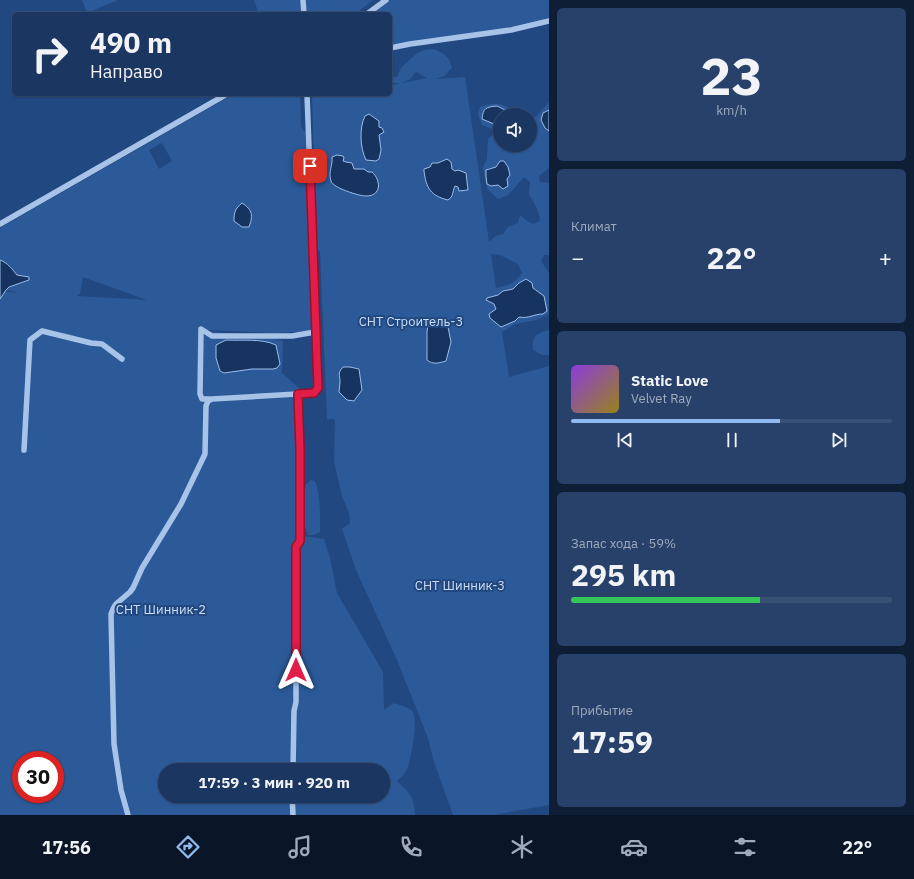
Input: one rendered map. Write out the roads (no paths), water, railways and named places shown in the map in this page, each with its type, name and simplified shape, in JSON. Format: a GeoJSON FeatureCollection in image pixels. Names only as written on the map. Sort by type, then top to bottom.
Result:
{"type":"FeatureCollection","features":[{"type":"Feature","properties":{"kind":"street"},"geometry":{"type":"LineString","coordinates":[[303,0],[304,12]]}},
{"type":"Feature","properties":{"kind":"street"},"geometry":{"type":"LineString","coordinates":[[370,12],[386,0]]}},
{"type":"Feature","properties":{"kind":"street"},"geometry":{"type":"LineString","coordinates":[[392,48],[511,30],[549,21]]}},
{"type":"Feature","properties":{"kind":"street"},"geometry":{"type":"LineString","coordinates":[[0,224],[223,96]]}},
{"type":"Feature","properties":{"kind":"street"},"geometry":{"type":"LineString","coordinates":[[307,96],[318,388],[314,393],[202,399],[200,394],[200,329],[212,336],[292,336],[315,332]]}},
{"type":"Feature","properties":{"kind":"street"},"geometry":{"type":"LineString","coordinates":[[24,450],[30,340],[42,331],[91,344],[102,344],[122,359]]}},
{"type":"Feature","properties":{"kind":"street"},"geometry":{"type":"LineString","coordinates":[[293,763],[294,711],[296,702],[296,547],[300,541],[300,449],[298,394]]}},
{"type":"Feature","properties":{"kind":"street"},"geometry":{"type":"LineString","coordinates":[[128,815],[121,790],[114,744],[111,614],[116,604],[133,588],[142,568],[181,504],[204,458],[206,406],[208,401],[212,399]]}},
{"type":"Feature","properties":{"kind":"street"},"geometry":{"type":"LineString","coordinates":[[292,803],[293,815]]}},
{"type":"Feature","properties":{"kind":"park label","name":"СНТ Строитель-3"},"geometry":{"type":"Point","coordinates":[411,321]}},
{"type":"Feature","properties":{"kind":"park label","name":"СНТ Шинник-3"},"geometry":{"type":"Point","coordinates":[460,585]}},
{"type":"Feature","properties":{"kind":"park label","name":"СНТ Шинник-2"},"geometry":{"type":"Point","coordinates":[161,609]}}]}
